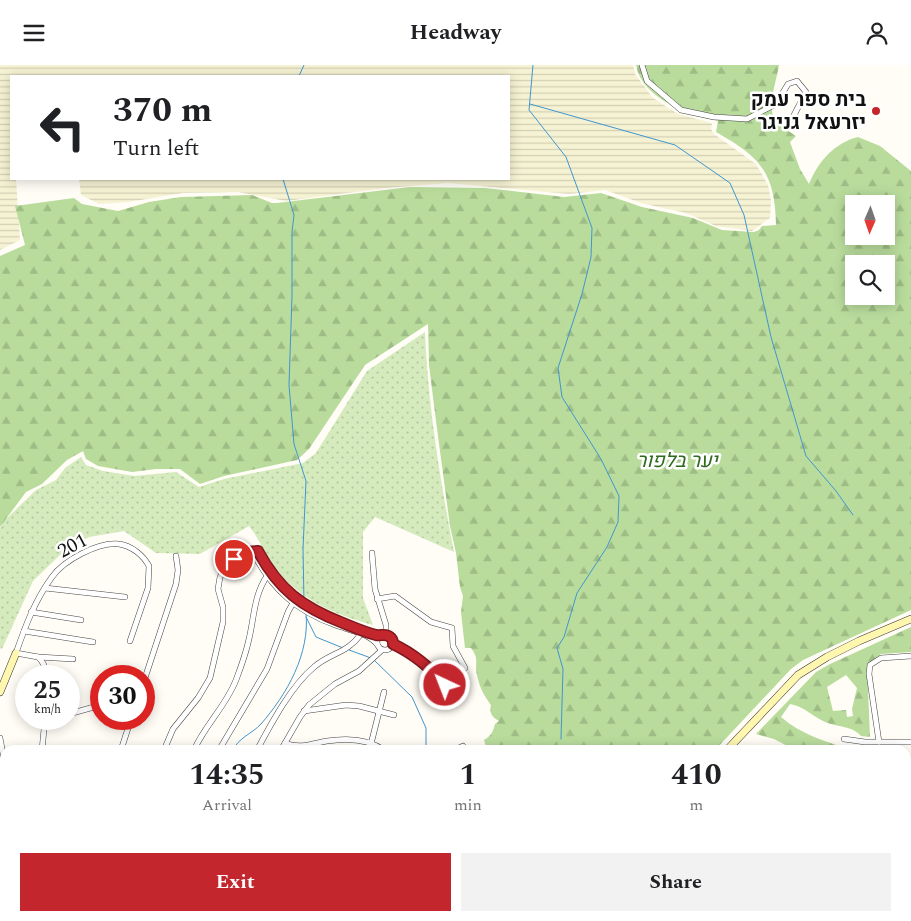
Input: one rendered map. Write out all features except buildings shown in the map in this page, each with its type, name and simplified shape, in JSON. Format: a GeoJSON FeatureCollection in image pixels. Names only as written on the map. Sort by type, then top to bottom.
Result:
{"type":"FeatureCollection","features":[{"type":"Feature","properties":{"kind":"main road"},"geometry":{"type":"LineString","coordinates":[[732,745],[798,675],[827,657],[859,641],[911,619]]}},
{"type":"Feature","properties":{"kind":"main road","name":"201"},"geometry":{"type":"LineString","coordinates":[[0,692],[16,653]]}},
{"type":"Feature","properties":{"kind":"street"},"geometry":{"type":"LineString","coordinates":[[642,65],[647,81],[681,109],[714,117],[747,119],[776,104],[788,84],[797,81],[806,92],[792,119]]}},
{"type":"Feature","properties":{"kind":"street","name":"201"},"geometry":{"type":"LineString","coordinates":[[16,653],[32,612],[52,576],[62,565],[90,550],[118,544],[139,553],[149,566],[148,588],[130,641]]}},
{"type":"Feature","properties":{"kind":"street"},"geometry":{"type":"LineString","coordinates":[[166,745],[173,729],[202,693],[210,678],[223,622],[218,589],[220,577],[228,564],[244,552],[256,552]]}},
{"type":"Feature","properties":{"kind":"street"},"geometry":{"type":"LineString","coordinates":[[256,552],[267,576],[280,593],[317,615],[374,640],[382,650]]}},
{"type":"Feature","properties":{"kind":"street"},"geometry":{"type":"LineString","coordinates":[[256,552],[297,604]]}},
{"type":"Feature","properties":{"kind":"street"},"geometry":{"type":"LineString","coordinates":[[372,553],[377,599],[386,625],[384,635],[378,640],[377,644]]}},
{"type":"Feature","properties":{"kind":"street"},"geometry":{"type":"LineString","coordinates":[[149,665],[176,584],[178,570],[176,556]]}},
{"type":"Feature","properties":{"kind":"street"},"geometry":{"type":"LineString","coordinates":[[197,745],[236,681],[249,640],[261,585],[267,576]]}},
{"type":"Feature","properties":{"kind":"street"},"geometry":{"type":"LineString","coordinates":[[45,588],[125,597]]}},
{"type":"Feature","properties":{"kind":"street"},"geometry":{"type":"LineString","coordinates":[[377,599],[395,596],[431,622],[452,628],[453,646],[465,668]]}},
{"type":"Feature","properties":{"kind":"street"},"geometry":{"type":"LineString","coordinates":[[222,745],[267,669],[288,612],[297,604]]}},
{"type":"Feature","properties":{"kind":"street"},"geometry":{"type":"LineString","coordinates":[[32,612],[81,620]]}},
{"type":"Feature","properties":{"kind":"street"},"geometry":{"type":"LineString","coordinates":[[317,615],[391,637],[393,644],[426,664],[452,693]]}},
{"type":"Feature","properties":{"kind":"street"},"geometry":{"type":"LineString","coordinates":[[24,631],[93,642]]}},
{"type":"Feature","properties":{"kind":"street"},"geometry":{"type":"LineString","coordinates":[[260,745],[280,710],[308,673],[322,662],[351,647],[361,635]]}},
{"type":"Feature","properties":{"kind":"street"},"geometry":{"type":"LineString","coordinates":[[293,745],[284,743],[304,711],[322,692],[359,671],[382,650],[389,649],[393,644]]}},
{"type":"Feature","properties":{"kind":"street"},"geometry":{"type":"LineString","coordinates":[[16,653],[38,657],[73,659]]}},
{"type":"Feature","properties":{"kind":"street"},"geometry":{"type":"LineString","coordinates":[[879,742],[869,675],[870,665],[881,658],[911,656]]}},
{"type":"Feature","properties":{"kind":"street"},"geometry":{"type":"LineString","coordinates":[[38,657],[44,665]]}},
{"type":"Feature","properties":{"kind":"street"},"geometry":{"type":"LineString","coordinates":[[370,743],[384,692]]}},
{"type":"Feature","properties":{"kind":"street"},"geometry":{"type":"LineString","coordinates":[[304,711],[346,705],[359,706],[394,715]]}},
{"type":"Feature","properties":{"kind":"street"},"geometry":{"type":"LineString","coordinates":[[42,745],[44,730]]}},
{"type":"Feature","properties":{"kind":"street"},"geometry":{"type":"LineString","coordinates":[[123,745],[127,730]]}},
{"type":"Feature","properties":{"kind":"street"},"geometry":{"type":"LineString","coordinates":[[310,745],[348,739],[374,745]]}},
{"type":"Feature","properties":{"kind":"street"},"geometry":{"type":"LineString","coordinates":[[844,739],[865,742],[911,741]]}},
{"type":"Feature","properties":{"kind":"shaded area"},"geometry":{"type":"Polygon","coordinates":[[[0,65],[633,65],[635,74],[653,98],[678,114],[712,123],[711,129],[714,134],[756,164],[768,185],[771,200],[770,218],[752,231],[716,226],[686,213],[641,203],[605,190],[569,194],[448,183],[386,188],[286,201],[238,192],[183,193],[128,202],[99,204],[81,195],[79,180],[510,180],[510,75],[10,75],[10,180],[16,180],[20,240],[0,250],[0,65]]]}},
{"type":"Feature","properties":{"kind":"green space","name":"יער בלפור"},"geometry":{"type":"Polygon","coordinates":[[[636,65],[779,65],[772,110],[777,122],[796,136],[790,142],[800,169],[809,184],[822,161],[834,149],[858,137],[880,146],[911,171],[911,610],[803,660],[791,669],[720,745],[486,745],[484,740],[490,735],[495,724],[499,721],[492,715],[491,705],[480,687],[474,652],[471,648],[465,648],[461,612],[463,596],[450,526],[436,421],[429,365],[428,324],[365,365],[309,449],[297,460],[224,476],[200,484],[180,469],[132,472],[98,466],[86,459],[83,451],[67,460],[42,484],[26,492],[0,527],[0,256],[25,245],[15,206],[74,198],[82,204],[118,211],[149,202],[181,197],[252,195],[272,203],[277,203],[410,187],[485,188],[564,197],[601,193],[642,207],[693,218],[722,230],[754,232],[762,226],[776,225],[775,207],[768,179],[754,158],[716,132],[718,121],[681,110],[657,96],[640,77],[636,65]]]}},
{"type":"Feature","properties":{"kind":"green space"},"geometry":{"type":"Polygon","coordinates":[[[425,332],[435,442],[454,552],[375,517],[363,532],[363,598],[373,625],[330,610],[303,595],[280,574],[249,526],[200,554],[156,553],[124,531],[89,537],[61,554],[33,581],[2,649],[0,648],[0,528],[4,521],[36,490],[56,480],[65,468],[81,457],[86,465],[103,471],[134,476],[176,472],[199,487],[224,479],[303,463],[316,453],[367,371],[425,332]]]}},
{"type":"Feature","properties":{"kind":"green space"},"geometry":{"type":"Polygon","coordinates":[[[911,627],[911,652],[881,654],[867,665],[870,737],[861,736],[849,728],[825,722],[800,707],[790,704],[781,717],[788,723],[814,737],[836,745],[785,745],[774,739],[756,734],[816,672],[911,627]],[[846,675],[827,687],[833,711],[846,710],[847,717],[853,716],[852,709],[857,688],[846,675]]]}},
{"type":"Feature","properties":{"kind":"waterway"},"geometry":{"type":"LineString","coordinates":[[299,75],[304,65]]}},
{"type":"Feature","properties":{"kind":"waterway"},"geometry":{"type":"LineString","coordinates":[[533,65],[529,110],[566,157],[592,228],[591,257],[582,294],[558,368],[562,397],[601,459],[619,496],[618,522],[607,547],[577,593],[564,637],[557,648],[563,669],[561,739]]}},
{"type":"Feature","properties":{"kind":"waterway"},"geometry":{"type":"LineString","coordinates":[[530,104],[675,145],[730,183],[744,215],[771,337],[806,456],[836,491],[853,515]]}},
{"type":"Feature","properties":{"kind":"waterway"},"geometry":{"type":"LineString","coordinates":[[283,180],[294,215],[289,385],[294,444],[306,481],[303,549],[304,602]]}},
{"type":"Feature","properties":{"kind":"waterway"},"geometry":{"type":"LineString","coordinates":[[236,745],[261,724],[288,687],[295,673],[304,643],[306,613]]}},
{"type":"Feature","properties":{"kind":"waterway"},"geometry":{"type":"LineString","coordinates":[[306,617],[316,637],[343,648]]}},
{"type":"Feature","properties":{"kind":"waterway"},"geometry":{"type":"LineString","coordinates":[[349,650],[371,658]]}},
{"type":"Feature","properties":{"kind":"waterway"},"geometry":{"type":"LineString","coordinates":[[374,660],[412,697],[426,728],[426,745]]}},
{"type":"Feature","properties":{"kind":"place","name":"בית ספר עמק יזרעאל גניגר"},"geometry":{"type":"Point","coordinates":[876,111]}},
{"type":"Feature","properties":{"kind":"route"},"geometry":{"type":"LineString","coordinates":[[234,559],[244,552],[253,553],[258,551],[273,575],[288,593],[299,601],[322,615],[374,634],[388,635],[391,637],[393,644],[426,664],[445,685]]}}]}
